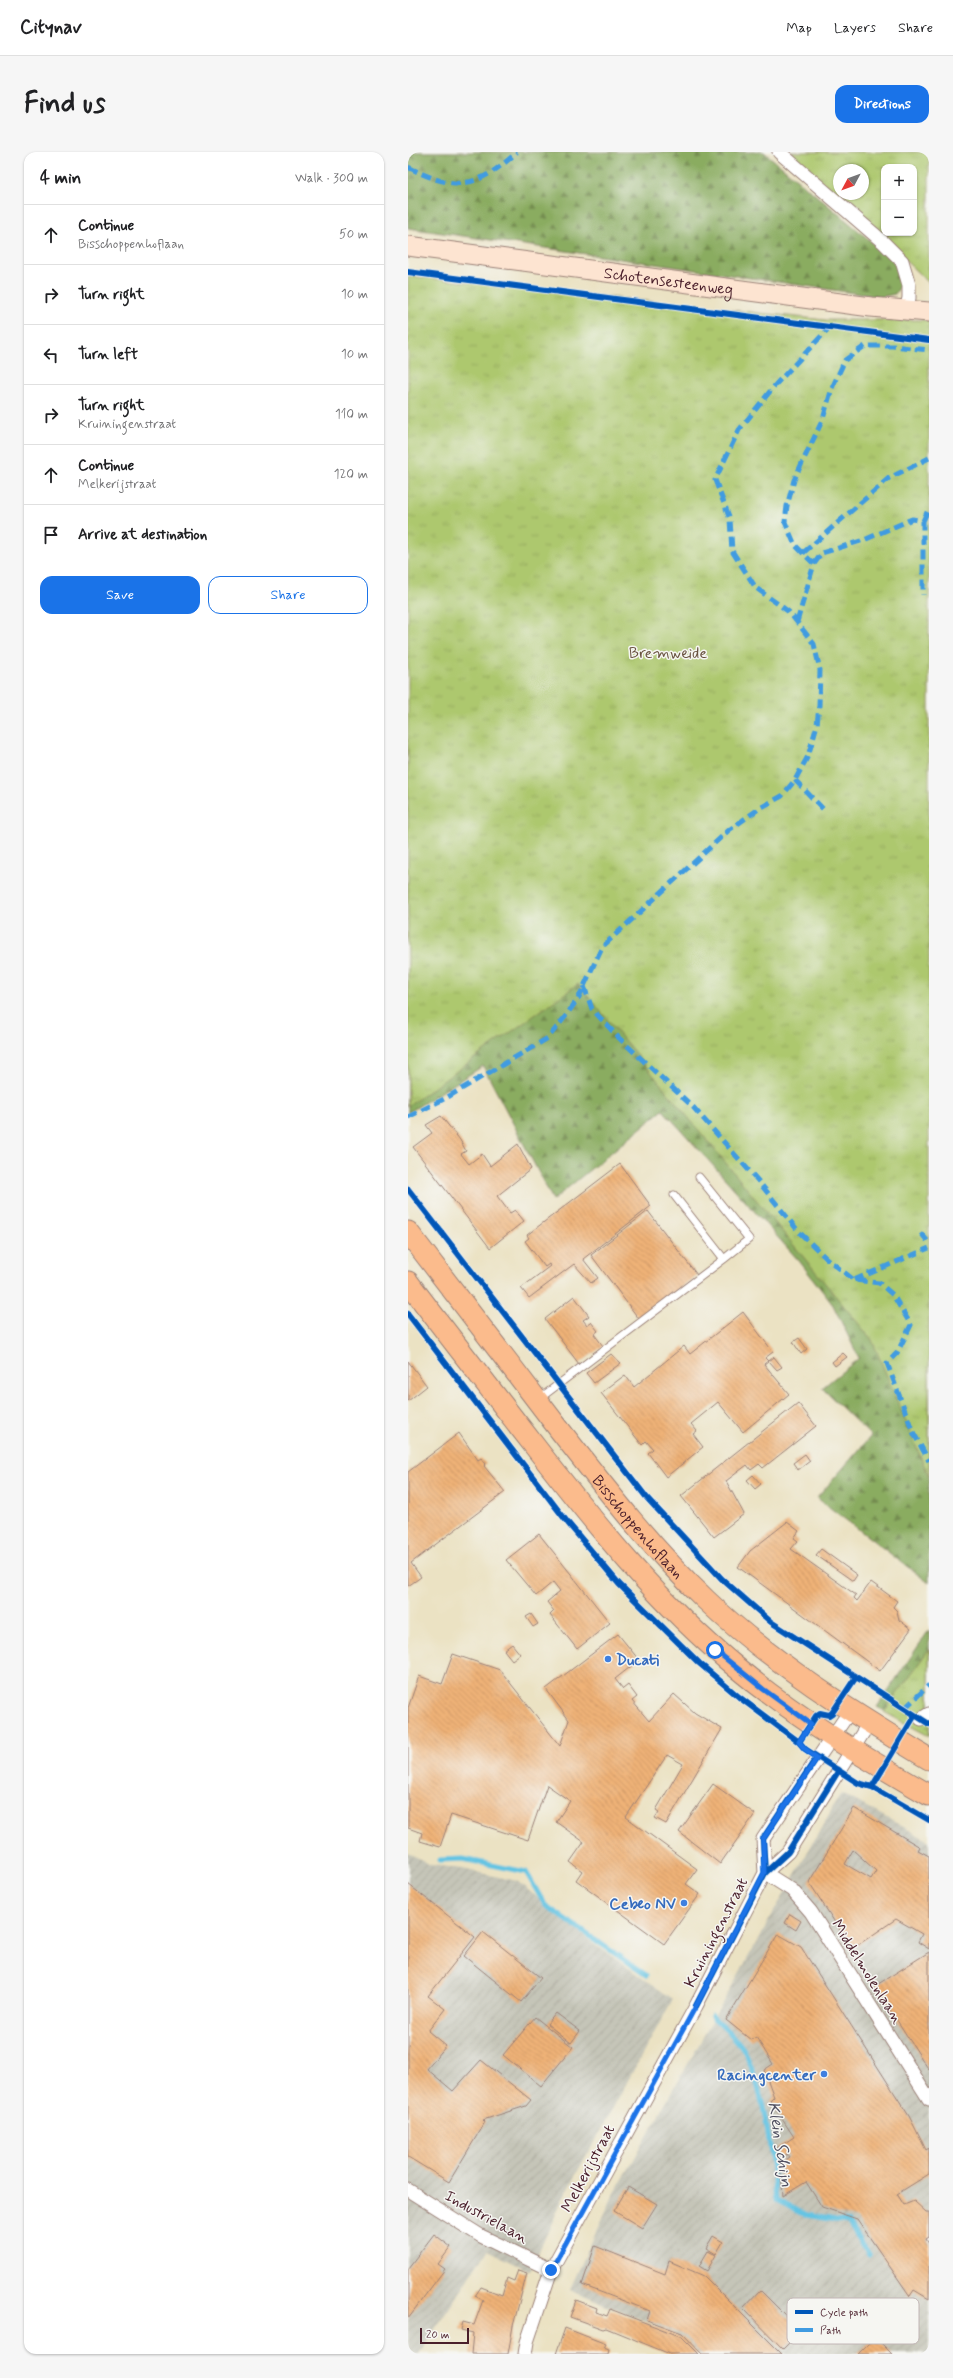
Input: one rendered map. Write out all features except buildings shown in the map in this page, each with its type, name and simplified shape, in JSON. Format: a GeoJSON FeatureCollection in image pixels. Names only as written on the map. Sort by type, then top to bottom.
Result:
{"type":"FeatureCollection","features":[{"type":"Feature","properties":{"kind":"main road","name":"Bisschoppenhoflaan"},"geometry":{"type":"LineString","coordinates":[[408,1232],[537,1400],[637,1526],[688,1583],[778,1662],[869,1724],[929,1759]]}},
{"type":"Feature","properties":{"kind":"main road","name":"Bisschoppenhoflaan"},"geometry":{"type":"LineString","coordinates":[[408,1282],[586,1513],[634,1570],[691,1628],[737,1668],[831,1738],[929,1795]]}},
{"type":"Feature","properties":{"kind":"street"},"geometry":{"type":"LineString","coordinates":[[779,152],[882,241],[902,261],[910,285],[910,298],[906,312]]}},
{"type":"Feature","properties":{"kind":"street","name":"Schotensesteenweg"},"geometry":{"type":"LineString","coordinates":[[408,246],[906,312],[929,312]]}},
{"type":"Feature","properties":{"kind":"street","name":"Kruiningenstraat"},"geometry":{"type":"LineString","coordinates":[[764,1873],[763,1839],[850,1711]]}},
{"type":"Feature","properties":{"kind":"street","name":"Kruiningenstraat"},"geometry":{"type":"LineString","coordinates":[[696,2006],[764,1873],[788,1852],[851,1750],[869,1724]]}},
{"type":"Feature","properties":{"kind":"street","name":"Middelmolenlaan"},"geometry":{"type":"LineString","coordinates":[[764,1873],[792,1890],[811,1912],[929,2099]]}},
{"type":"Feature","properties":{"kind":"street","name":"Melkerijstraat"},"geometry":{"type":"LineString","coordinates":[[525,2354],[527,2342],[551,2270],[696,2006]]}},
{"type":"Feature","properties":{"kind":"street","name":"Industrielaan"},"geometry":{"type":"LineString","coordinates":[[408,2190],[481,2236],[551,2270]]}},
{"type":"Feature","properties":{"kind":"lane"},"geometry":{"type":"LineString","coordinates":[[537,1400],[749,1239],[699,1177]]}},
{"type":"Feature","properties":{"kind":"lane"},"geometry":{"type":"LineString","coordinates":[[674,1195],[724,1259]]}},
{"type":"Feature","properties":{"kind":"shaded area"},"geometry":{"type":"Polygon","coordinates":[[[841,1793],[929,1841],[929,2354],[668,2354],[677,2335],[570,2289],[611,2200],[841,1793]]]}},
{"type":"Feature","properties":{"kind":"shaded area"},"geometry":{"type":"Polygon","coordinates":[[[408,1854],[431,1865],[458,1868],[517,1881],[597,1946],[673,1999],[564,2196],[530,2271],[487,2250],[419,2354],[408,2354],[408,1854]]]}},
{"type":"Feature","properties":{"kind":"green space"},"geometry":{"type":"Polygon","coordinates":[[[408,152],[764,152],[890,257],[899,271],[902,284],[895,294],[881,297],[408,228],[408,152]]]}},
{"type":"Feature","properties":{"kind":"green space"},"geometry":{"type":"Polygon","coordinates":[[[790,152],[926,152],[929,156],[929,283],[841,200],[869,200],[869,164],[833,164],[833,193],[790,152]]]}},
{"type":"Feature","properties":{"kind":"green space","name":"Bremweide"},"geometry":{"type":"Polygon","coordinates":[[[408,276],[826,320],[929,320],[929,1477],[872,1340],[578,984],[408,1106],[408,276]]]}},
{"type":"Feature","properties":{"kind":"green space"},"geometry":{"type":"Polygon","coordinates":[[[408,745],[929,1285],[929,1583],[817,1498],[871,1436],[822,1388],[859,1358],[833,1305],[800,1262],[663,1110],[553,1200],[483,1066],[408,1113],[408,745]]]}},
{"type":"Feature","properties":{"kind":"green space"},"geometry":{"type":"Polygon","coordinates":[[[929,1630],[929,1735],[877,1707],[929,1630]]]}},
{"type":"Feature","properties":{"kind":"green space"},"geometry":{"type":"Polygon","coordinates":[[[929,1649],[929,1736],[884,1712],[929,1649]]]}},
{"type":"Feature","properties":{"kind":"waterway","name":"Klein Schijn"},"geometry":{"type":"LineString","coordinates":[[440,1860],[463,1859],[526,1872],[545,1905],[646,1975]]}},
{"type":"Feature","properties":{"kind":"waterway","name":"Klein Schijn"},"geometry":{"type":"LineString","coordinates":[[712,2016],[739,2042],[752,2069],[763,2106],[776,2200],[806,2215],[847,2222],[869,2255]]}},
{"type":"Feature","properties":{"kind":"marked path"},"geometry":{"type":"LineString","coordinates":[[408,167],[440,180],[453,183],[466,182],[478,179],[490,173],[517,152]]}},
{"type":"Feature","properties":{"kind":"marked path"},"geometry":{"type":"LineString","coordinates":[[408,1117],[446,1098],[548,1038],[579,997],[602,947],[729,830],[760,808],[782,796],[795,780],[808,756],[817,725],[819,706],[820,670],[814,644],[789,612],[756,588],[732,551],[730,519],[715,480],[739,430],[776,384],[829,328]]}},
{"type":"Feature","properties":{"kind":"marked path"},"geometry":{"type":"LineString","coordinates":[[814,564],[795,545],[785,522],[787,506],[794,480],[823,419],[832,388],[845,360],[865,346],[893,346],[929,350]]}},
{"type":"Feature","properties":{"kind":"marked path"},"geometry":{"type":"LineString","coordinates":[[803,553],[889,478],[929,458]]}},
{"type":"Feature","properties":{"kind":"marked path"},"geometry":{"type":"LineString","coordinates":[[923,521],[929,508]]}},
{"type":"Feature","properties":{"kind":"marked path"},"geometry":{"type":"LineString","coordinates":[[797,622],[814,564],[822,553],[864,540],[912,519],[923,521],[923,595]]}},
{"type":"Feature","properties":{"kind":"marked path"},"geometry":{"type":"LineString","coordinates":[[795,780],[823,809]]}},
{"type":"Feature","properties":{"kind":"marked path"},"geometry":{"type":"LineString","coordinates":[[584,986],[592,1009],[619,1038],[693,1107],[759,1182],[799,1232],[826,1258],[854,1280],[879,1283],[893,1295],[911,1325],[897,1353],[887,1363],[913,1432],[929,1461]]}},
{"type":"Feature","properties":{"kind":"marked path"},"geometry":{"type":"LineString","coordinates":[[921,1233],[929,1243]]}},
{"type":"Feature","properties":{"kind":"marked path"},"geometry":{"type":"LineString","coordinates":[[854,1280],[929,1248]]}},
{"type":"Feature","properties":{"kind":"marked path"},"geometry":{"type":"LineString","coordinates":[[905,1708],[929,1685]]}},
{"type":"Feature","properties":{"kind":"cycle path"},"geometry":{"type":"LineString","coordinates":[[408,272],[929,340]]}},
{"type":"Feature","properties":{"kind":"cycle path"},"geometry":{"type":"LineString","coordinates":[[408,1189],[647,1498],[722,1579],[771,1622],[929,1724]]}},
{"type":"Feature","properties":{"kind":"cycle path"},"geometry":{"type":"LineString","coordinates":[[408,1314],[568,1523],[619,1584],[699,1663],[739,1697],[799,1742],[805,1749],[858,1783],[872,1787],[929,1820]]}},
{"type":"Feature","properties":{"kind":"cycle path"},"geometry":{"type":"LineString","coordinates":[[799,1742],[816,1716],[820,1713],[829,1715],[832,1713],[856,1677]]}},
{"type":"Feature","properties":{"kind":"cycle path"},"geometry":{"type":"LineString","coordinates":[[872,1787],[915,1715]]}},
{"type":"Feature","properties":{"kind":"cycle path"},"geometry":{"type":"LineString","coordinates":[[765,1873],[763,1839],[817,1757]]}},
{"type":"Feature","properties":{"kind":"cycle path"},"geometry":{"type":"LineString","coordinates":[[696,2006],[765,1873],[788,1852],[839,1770]]}},
{"type":"Feature","properties":{"kind":"place","name":"Ducati"},"geometry":{"type":"Point","coordinates":[608,1659]}},
{"type":"Feature","properties":{"kind":"place","name":"Cebeo NV"},"geometry":{"type":"Point","coordinates":[684,1903]}},
{"type":"Feature","properties":{"kind":"place","name":"Racingcenter"},"geometry":{"type":"Point","coordinates":[824,2074]}},
{"type":"Feature","properties":{"kind":"route"},"geometry":{"type":"LineString","coordinates":[[551,2270],[696,2006],[764,1873],[763,1839],[817,1758],[805,1749],[799,1742],[811,1724],[763,1689],[715,1650]]}}]}
